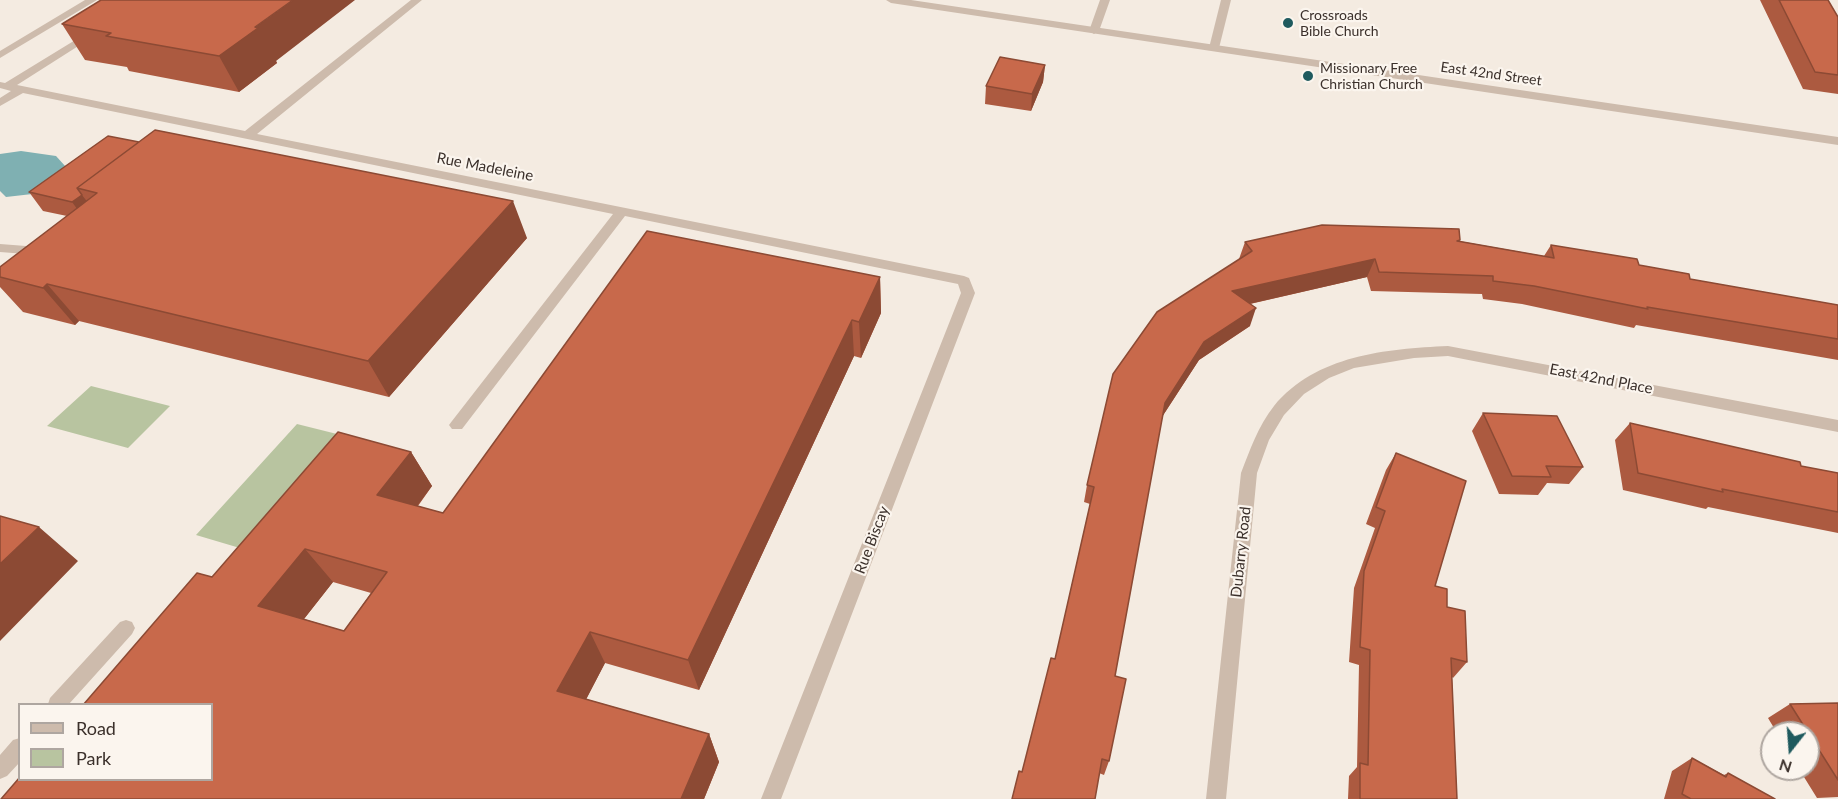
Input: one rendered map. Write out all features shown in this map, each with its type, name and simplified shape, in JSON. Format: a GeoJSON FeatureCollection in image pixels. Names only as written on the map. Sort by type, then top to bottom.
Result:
{"type":"FeatureCollection","features":[{"type":"Feature","properties":{"kind":"street"},"geometry":{"type":"LineString","coordinates":[[0,55],[92,0]]}},
{"type":"Feature","properties":{"kind":"street"},"geometry":{"type":"LineString","coordinates":[[248,135],[417,0]]}},
{"type":"Feature","properties":{"kind":"street","name":"East 42nd Street"},"geometry":{"type":"LineString","coordinates":[[891,0],[1838,141]]}},
{"type":"Feature","properties":{"kind":"street"},"geometry":{"type":"LineString","coordinates":[[1094,31],[1105,0]]}},
{"type":"Feature","properties":{"kind":"street"},"geometry":{"type":"LineString","coordinates":[[1214,48],[1227,0]]}},
{"type":"Feature","properties":{"kind":"street"},"geometry":{"type":"LineString","coordinates":[[3,86],[98,29]]}},
{"type":"Feature","properties":{"kind":"street","name":"Rue Madeleine"},"geometry":{"type":"LineString","coordinates":[[3,86],[964,280]]}},
{"type":"Feature","properties":{"kind":"street"},"geometry":{"type":"LineString","coordinates":[[0,103],[21,89]]}},
{"type":"Feature","properties":{"kind":"street"},"geometry":{"type":"LineString","coordinates":[[196,143],[214,129]]}},
{"type":"Feature","properties":{"kind":"street"},"geometry":{"type":"LineString","coordinates":[[457,424],[622,211]]}},
{"type":"Feature","properties":{"kind":"street"},"geometry":{"type":"LineString","coordinates":[[0,248],[30,252],[51,250]]}},
{"type":"Feature","properties":{"kind":"street","name":"Rue Biscay"},"geometry":{"type":"LineString","coordinates":[[771,799],[968,292],[964,280]]}},
{"type":"Feature","properties":{"kind":"street","name":"East 42nd Place"},"geometry":{"type":"LineString","coordinates":[[1362,359],[1412,351],[1466,352],[1838,426]]}},
{"type":"Feature","properties":{"kind":"street","name":"Dubarry Road"},"geometry":{"type":"LineString","coordinates":[[1216,799],[1249,473],[1257,445],[1278,410],[1294,394],[1333,369],[1362,359]]}},
{"type":"Feature","properties":{"kind":"street"},"geometry":{"type":"LineString","coordinates":[[59,703],[126,628]]}},
{"type":"Feature","properties":{"kind":"street"},"geometry":{"type":"LineString","coordinates":[[0,769],[18,749]]}},
{"type":"Feature","properties":{"kind":"green space"},"geometry":{"type":"Polygon","coordinates":[[[91,386],[170,406],[128,448],[47,426],[91,386]]]}},
{"type":"Feature","properties":{"kind":"green space"},"geometry":{"type":"Polygon","coordinates":[[[297,424],[357,439],[260,554],[196,535],[297,424]]]}},
{"type":"Feature","properties":{"kind":"water"},"geometry":{"type":"Polygon","coordinates":[[[21,151],[56,156],[66,167],[41,193],[6,197],[0,191],[0,154],[21,151]]]}},
{"type":"Feature","properties":{"kind":"building"},"geometry":{"type":"Polygon","coordinates":[[[101,0],[293,0],[219,56],[106,36],[111,33],[62,24],[101,0]]]}},
{"type":"Feature","properties":{"kind":"building"},"geometry":{"type":"Polygon","coordinates":[[[1779,0],[1828,0],[1838,17],[1838,75],[1815,72],[1779,0]]]}},
{"type":"Feature","properties":{"kind":"building"},"geometry":{"type":"Polygon","coordinates":[[[1000,57],[1045,65],[1032,94],[986,86],[1000,57]]]}},
{"type":"Feature","properties":{"kind":"building"},"geometry":{"type":"Polygon","coordinates":[[[155,130],[513,201],[368,361],[47,284],[43,288],[0,277],[0,267],[97,193],[77,188],[155,130]]]}},
{"type":"Feature","properties":{"kind":"building"},"geometry":{"type":"Polygon","coordinates":[[[108,136],[139,142],[77,188],[82,195],[72,202],[29,192],[108,136]]]}},
{"type":"Feature","properties":{"kind":"building"},"geometry":{"type":"Polygon","coordinates":[[[1322,225],[1459,229],[1460,240],[1457,241],[1554,258],[1551,245],[1637,259],[1639,265],[1689,274],[1690,279],[1838,305],[1838,339],[1647,307],[1648,309],[1534,286],[1493,281],[1493,276],[1379,272],[1375,259],[1232,291],[1256,308],[1204,342],[1165,403],[1115,676],[1126,679],[1109,761],[1102,759],[1095,799],[1012,799],[1019,771],[1022,772],[1051,658],[1055,659],[1094,487],[1087,485],[1113,374],[1157,312],[1252,251],[1245,242],[1322,225]]]}},
{"type":"Feature","properties":{"kind":"building"},"geometry":{"type":"Polygon","coordinates":[[[647,231],[880,277],[859,322],[852,320],[688,660],[590,632],[557,691],[709,734],[681,799],[1,799],[18,779],[213,781],[213,703],[85,703],[197,573],[212,577],[338,432],[411,452],[377,495],[443,513],[647,231]],[[305,549],[258,606],[344,631],[387,572],[305,549]]]}},
{"type":"Feature","properties":{"kind":"building"},"geometry":{"type":"Polygon","coordinates":[[[1483,413],[1557,416],[1583,467],[1546,466],[1551,477],[1512,476],[1483,413]]]}},
{"type":"Feature","properties":{"kind":"building"},"geometry":{"type":"Polygon","coordinates":[[[1630,423],[1800,462],[1801,466],[1838,473],[1838,512],[1722,489],[1723,492],[1638,473],[1630,423]]]}},
{"type":"Feature","properties":{"kind":"building"},"geometry":{"type":"Polygon","coordinates":[[[1396,453],[1466,481],[1435,586],[1447,589],[1447,607],[1465,611],[1467,662],[1451,658],[1457,799],[1360,799],[1360,763],[1368,765],[1370,650],[1360,647],[1364,571],[1385,511],[1376,507],[1396,453]]]}},
{"type":"Feature","properties":{"kind":"building"},"geometry":{"type":"Polygon","coordinates":[[[0,516],[39,527],[0,564],[0,516]]]}},
{"type":"Feature","properties":{"kind":"building"},"geometry":{"type":"Polygon","coordinates":[[[1838,703],[1838,780],[1820,752],[1820,721],[1801,721],[1790,704],[1838,703]]]}},
{"type":"Feature","properties":{"kind":"building"},"geometry":{"type":"Polygon","coordinates":[[[1692,758],[1726,777],[1728,773],[1775,799],[1691,799],[1682,794],[1692,758]]]}},
{"type":"Feature","properties":{"kind":"place","name":"Crossroads Bible Church"},"geometry":{"type":"Point","coordinates":[1288,23]}},
{"type":"Feature","properties":{"kind":"place","name":"Missionary Free Christian Church"},"geometry":{"type":"Point","coordinates":[1308,76]}}]}
